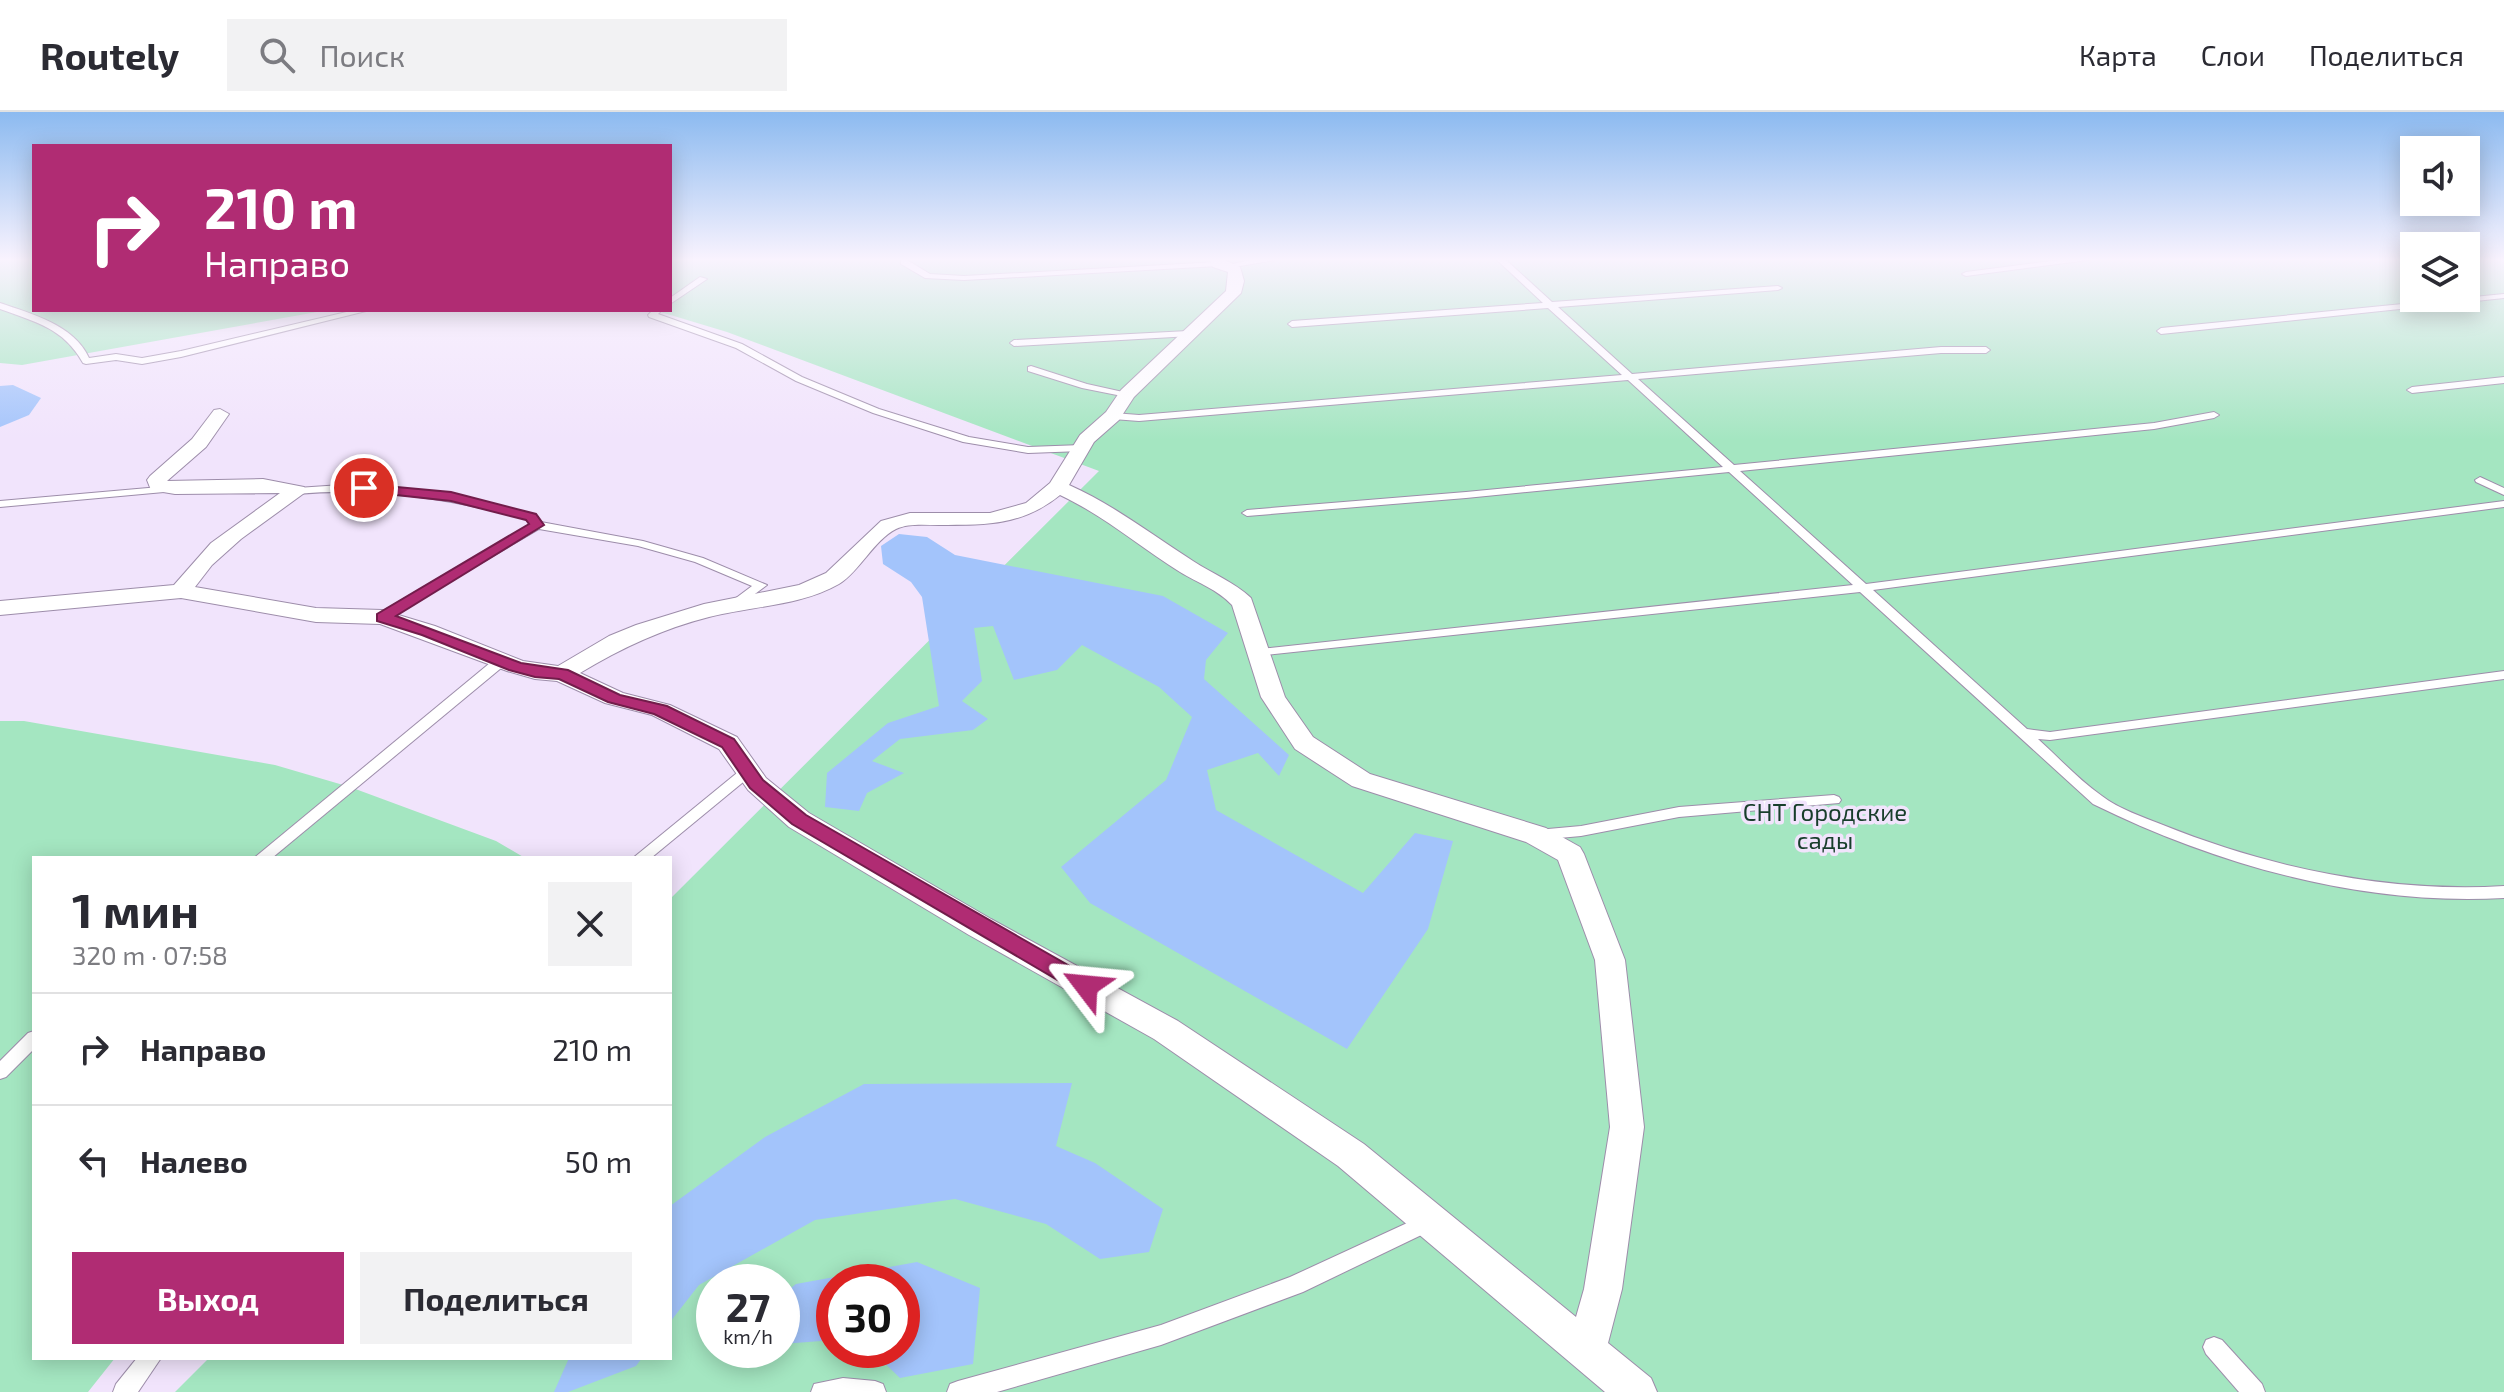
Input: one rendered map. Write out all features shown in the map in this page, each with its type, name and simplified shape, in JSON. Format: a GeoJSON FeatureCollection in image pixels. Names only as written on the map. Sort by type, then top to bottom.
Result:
{"type":"FeatureCollection","features":[{"type":"Feature","properties":{"kind":"street"},"geometry":{"type":"LineString","coordinates":[[562,674],[617,641],[644,630],[736,604],[805,590],[834,578],[888,525],[910,519],[991,519],[1033,507],[1058,487],[1082,448],[1113,416],[1127,394],[1204,320]]}},
{"type":"Feature","properties":{"kind":"street"},"geometry":{"type":"LineString","coordinates":[[220,414],[199,443],[157,480],[158,486],[284,486],[297,491]]}},
{"type":"Feature","properties":{"kind":"street"},"geometry":{"type":"LineString","coordinates":[[1058,487],[1089,501],[1189,568],[1232,592],[1243,603],[1273,697],[1304,743],[1361,780],[1536,835],[1570,854],[1610,960],[1627,1127],[1603,1289],[1586,1350]]}},
{"type":"Feature","properties":{"kind":"street"},"geometry":{"type":"LineString","coordinates":[[181,591],[209,556],[255,517],[297,491]]}},
{"type":"Feature","properties":{"kind":"street"},"geometry":{"type":"LineString","coordinates":[[0,608],[181,591],[316,615],[382,617],[427,631],[501,661],[535,672],[562,674],[614,698],[661,710],[728,743],[757,784],[799,820],[980,927],[1166,1030],[1351,1155],[1636,1392]]}},
{"type":"Feature","properties":{"kind":"lane"},"geometry":{"type":"LineString","coordinates":[[33,320],[58,330],[83,349],[86,361],[116,357],[142,361],[325,320]]}},
{"type":"Feature","properties":{"kind":"lane"},"geometry":{"type":"LineString","coordinates":[[665,320],[739,346],[799,379],[876,411],[967,440],[1028,450],[1082,448]]}},
{"type":"Feature","properties":{"kind":"lane"},"geometry":{"type":"LineString","coordinates":[[1292,324],[1345,320]]}},
{"type":"Feature","properties":{"kind":"lane"},"geometry":{"type":"LineString","coordinates":[[1566,320],[2098,801],[2145,825],[2174,835],[2322,877],[2444,894],[2504,892]]}},
{"type":"Feature","properties":{"kind":"lane"},"geometry":{"type":"LineString","coordinates":[[2161,331],[2271,320]]}},
{"type":"Feature","properties":{"kind":"lane"},"geometry":{"type":"LineString","coordinates":[[1014,343],[1188,334]]}},
{"type":"Feature","properties":{"kind":"lane"},"geometry":{"type":"LineString","coordinates":[[1113,416],[1139,418],[1200,414],[1941,350],[1986,350]]}},
{"type":"Feature","properties":{"kind":"lane"},"geometry":{"type":"LineString","coordinates":[[1031,369],[1085,386],[1127,394]]}},
{"type":"Feature","properties":{"kind":"lane"},"geometry":{"type":"LineString","coordinates":[[2412,390],[2504,380]]}},
{"type":"Feature","properties":{"kind":"lane"},"geometry":{"type":"LineString","coordinates":[[1247,513],[1731,469],[2154,426],[2214,415]]}},
{"type":"Feature","properties":{"kind":"lane"},"geometry":{"type":"LineString","coordinates":[[2480,480],[2504,492]]}},
{"type":"Feature","properties":{"kind":"lane"},"geometry":{"type":"LineString","coordinates":[[297,491],[336,486],[451,496],[531,517],[537,525]]}},
{"type":"Feature","properties":{"kind":"lane"},"geometry":{"type":"LineString","coordinates":[[0,504],[171,488]]}},
{"type":"Feature","properties":{"kind":"lane"},"geometry":{"type":"LineString","coordinates":[[1260,653],[1862,588],[2504,504]]}},
{"type":"Feature","properties":{"kind":"lane"},"geometry":{"type":"LineString","coordinates":[[382,617],[537,525],[639,543],[699,560],[761,585],[736,604]]}},
{"type":"Feature","properties":{"kind":"lane"},"geometry":{"type":"LineString","coordinates":[[264,856],[501,661]]}},
{"type":"Feature","properties":{"kind":"lane"},"geometry":{"type":"LineString","coordinates":[[2022,733],[2050,736],[2504,675]]}},
{"type":"Feature","properties":{"kind":"lane"},"geometry":{"type":"LineString","coordinates":[[643,856],[748,771]]}},
{"type":"Feature","properties":{"kind":"lane"},"geometry":{"type":"LineString","coordinates":[[1536,835],[1581,831],[1679,812],[1834,800]]}},
{"type":"Feature","properties":{"kind":"lane"},"geometry":{"type":"LineString","coordinates":[[0,1072],[32,1040]]}},
{"type":"Feature","properties":{"kind":"lane"},"geometry":{"type":"LineString","coordinates":[[958,1392],[1161,1335],[1296,1285],[1431,1221]]}},
{"type":"Feature","properties":{"kind":"lane"},"geometry":{"type":"LineString","coordinates":[[2214,1347],[2254,1392]]}},
{"type":"Feature","properties":{"kind":"lane"},"geometry":{"type":"LineString","coordinates":[[124,1392],[148,1360]]}},
{"type":"Feature","properties":{"kind":"lane"},"geometry":{"type":"LineString","coordinates":[[822,1392],[843,1389],[875,1392]]}},
{"type":"Feature","properties":{"kind":"green space"},"geometry":{"type":"Polygon","coordinates":[[[0,320],[274,320],[22,365],[0,363],[0,320]]]}},
{"type":"Feature","properties":{"kind":"green space","name":"СНТ Городские сады"},"geometry":{"type":"Polygon","coordinates":[[[686,320],[2504,320],[2504,1392],[175,1392],[207,1360],[672,1360],[672,897],[1099,471],[727,332],[686,320]]]}},
{"type":"Feature","properties":{"kind":"green space"},"geometry":{"type":"Polygon","coordinates":[[[0,721],[24,721],[275,765],[350,787],[496,841],[522,856],[32,856],[32,1360],[113,1360],[88,1392],[0,1392],[0,721]]]}},
{"type":"Feature","properties":{"kind":"water"},"geometry":{"type":"Polygon","coordinates":[[[13,385],[41,398],[29,415],[0,427],[0,386],[13,385]]]}},
{"type":"Feature","properties":{"kind":"water"},"geometry":{"type":"Polygon","coordinates":[[[899,534],[927,537],[955,555],[1163,596],[1228,633],[1206,660],[1204,679],[1289,755],[1279,776],[1258,753],[1207,770],[1216,810],[1363,893],[1415,833],[1453,841],[1428,929],[1347,1049],[1090,903],[1061,867],[1166,780],[1192,717],[1159,687],[1082,645],[1057,670],[1014,680],[993,626],[974,628],[982,681],[962,701],[988,719],[973,730],[900,739],[872,761],[904,773],[867,793],[859,811],[825,807],[827,773],[888,723],[939,706],[922,597],[911,582],[883,564],[881,546],[899,534]]]}},
{"type":"Feature","properties":{"kind":"water"},"geometry":{"type":"Polygon","coordinates":[[[1072,1083],[1056,1146],[1095,1163],[1163,1209],[1149,1252],[1100,1259],[1046,1224],[955,1199],[815,1220],[736,1264],[696,1264],[696,1289],[672,1319],[672,1205],[765,1137],[864,1084],[1072,1083]]]}},
{"type":"Feature","properties":{"kind":"water"},"geometry":{"type":"Polygon","coordinates":[[[917,1262],[980,1288],[973,1364],[900,1378],[890,1368],[920,1368],[920,1264],[906,1264],[917,1262]]]}},
{"type":"Feature","properties":{"kind":"water"},"geometry":{"type":"Polygon","coordinates":[[[816,1280],[816,1341],[800,1343],[800,1283],[816,1280]]]}},
{"type":"Feature","properties":{"kind":"water"},"geometry":{"type":"Polygon","coordinates":[[[568,1360],[640,1360],[636,1366],[568,1392],[554,1392],[568,1360]]]}},
{"type":"Feature","properties":{"kind":"route"},"geometry":{"type":"LineString","coordinates":[[364,488],[451,496],[531,517],[537,525],[382,617],[427,631],[515,666],[535,672],[562,674],[614,698],[661,710],[728,743],[757,784],[799,820],[1086,986]]}}]}
